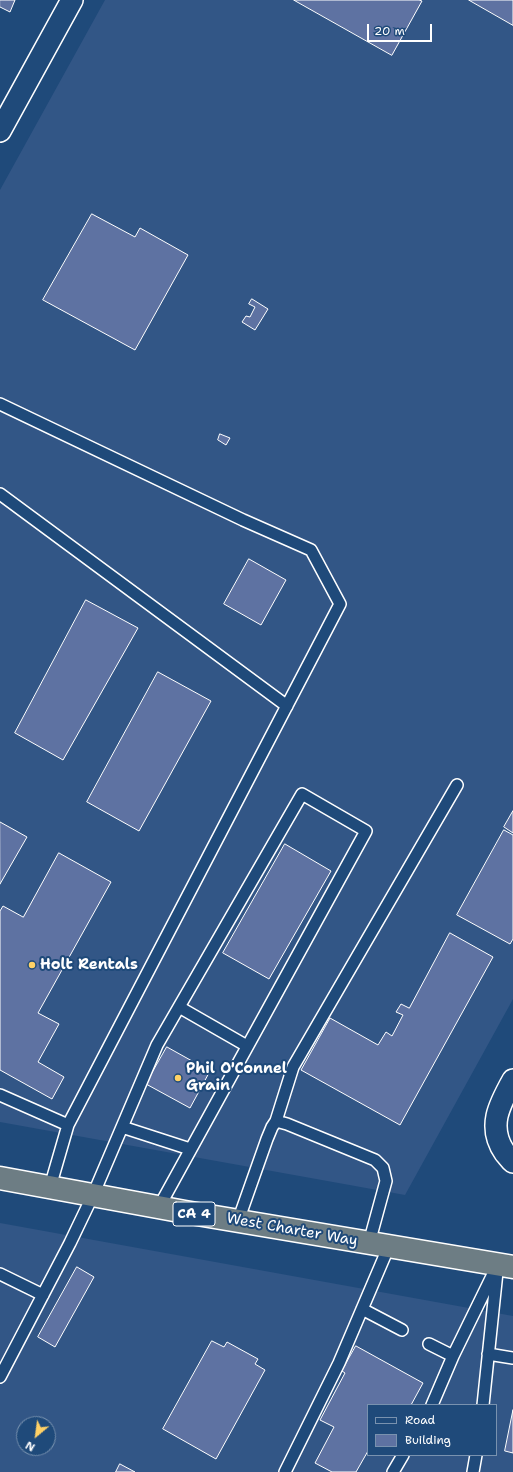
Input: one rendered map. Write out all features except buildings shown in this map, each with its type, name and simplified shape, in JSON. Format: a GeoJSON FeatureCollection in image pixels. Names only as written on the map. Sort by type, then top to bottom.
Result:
{"type":"FeatureCollection","features":[{"type":"Feature","properties":{"kind":"highway","name":"West Charter Way"},"geometry":{"type":"LineString","coordinates":[[0,1178],[238,1221],[506,1266]]}},
{"type":"Feature","properties":{"kind":"street"},"geometry":{"type":"LineString","coordinates":[[0,131],[72,0]]}},
{"type":"Feature","properties":{"kind":"street"},"geometry":{"type":"LineString","coordinates":[[513,1080],[500,1104],[495,1128],[500,1145],[513,1162]]}},
{"type":"Feature","properties":{"kind":"lane"},"geometry":{"type":"LineString","coordinates":[[0,404],[243,520],[311,550],[340,604],[68,1125],[50,1187]]}},
{"type":"Feature","properties":{"kind":"lane"},"geometry":{"type":"LineString","coordinates":[[0,494],[287,706]]}},
{"type":"Feature","properties":{"kind":"lane"},"geometry":{"type":"LineString","coordinates":[[238,1221],[267,1138],[276,1121],[293,1067],[457,785]]}},
{"type":"Feature","properties":{"kind":"lane"},"geometry":{"type":"LineString","coordinates":[[0,1377],[70,1243],[93,1195],[157,1045],[302,794],[366,831],[159,1207]]}},
{"type":"Feature","properties":{"kind":"lane"},"geometry":{"type":"LineString","coordinates":[[179,1007],[247,1046]]}},
{"type":"Feature","properties":{"kind":"lane"},"geometry":{"type":"LineString","coordinates":[[0,1095],[68,1125]]}},
{"type":"Feature","properties":{"kind":"lane"},"geometry":{"type":"LineString","coordinates":[[276,1121],[287,1124],[375,1160],[383,1168],[386,1181],[379,1244],[362,1309],[339,1363],[285,1472]]}},
{"type":"Feature","properties":{"kind":"lane"},"geometry":{"type":"LineString","coordinates":[[122,1127],[190,1149]]}},
{"type":"Feature","properties":{"kind":"lane"},"geometry":{"type":"LineString","coordinates":[[483,1404],[488,1354],[506,1266]]}},
{"type":"Feature","properties":{"kind":"lane"},"geometry":{"type":"LineString","coordinates":[[432,1404],[453,1356],[506,1266]]}},
{"type":"Feature","properties":{"kind":"lane"},"geometry":{"type":"LineString","coordinates":[[0,1274],[43,1295]]}},
{"type":"Feature","properties":{"kind":"lane"},"geometry":{"type":"LineString","coordinates":[[362,1309],[402,1330]]}},
{"type":"Feature","properties":{"kind":"lane"},"geometry":{"type":"LineString","coordinates":[[429,1344],[453,1356]]}},
{"type":"Feature","properties":{"kind":"lane"},"geometry":{"type":"LineString","coordinates":[[488,1354],[513,1358]]}},
{"type":"Feature","properties":{"kind":"lane"},"geometry":{"type":"LineString","coordinates":[[393,1472],[402,1456]]}},
{"type":"Feature","properties":{"kind":"lane"},"geometry":{"type":"LineString","coordinates":[[473,1472],[476,1456]]}},
{"type":"Feature","properties":{"kind":"shaded area"},"geometry":{"type":"Polygon","coordinates":[[[105,0],[513,0],[513,999],[405,1195],[0,1122],[0,190],[105,0]]]}},
{"type":"Feature","properties":{"kind":"shaded area"},"geometry":{"type":"Polygon","coordinates":[[[0,1223],[513,1316],[513,1472],[0,1472],[0,1223]]]}},
{"type":"Feature","properties":{"kind":"place","name":"Holt Rentals"},"geometry":{"type":"Point","coordinates":[32,965]}},
{"type":"Feature","properties":{"kind":"place","name":"Phil O'Connel Grain"},"geometry":{"type":"Point","coordinates":[178,1078]}}]}
